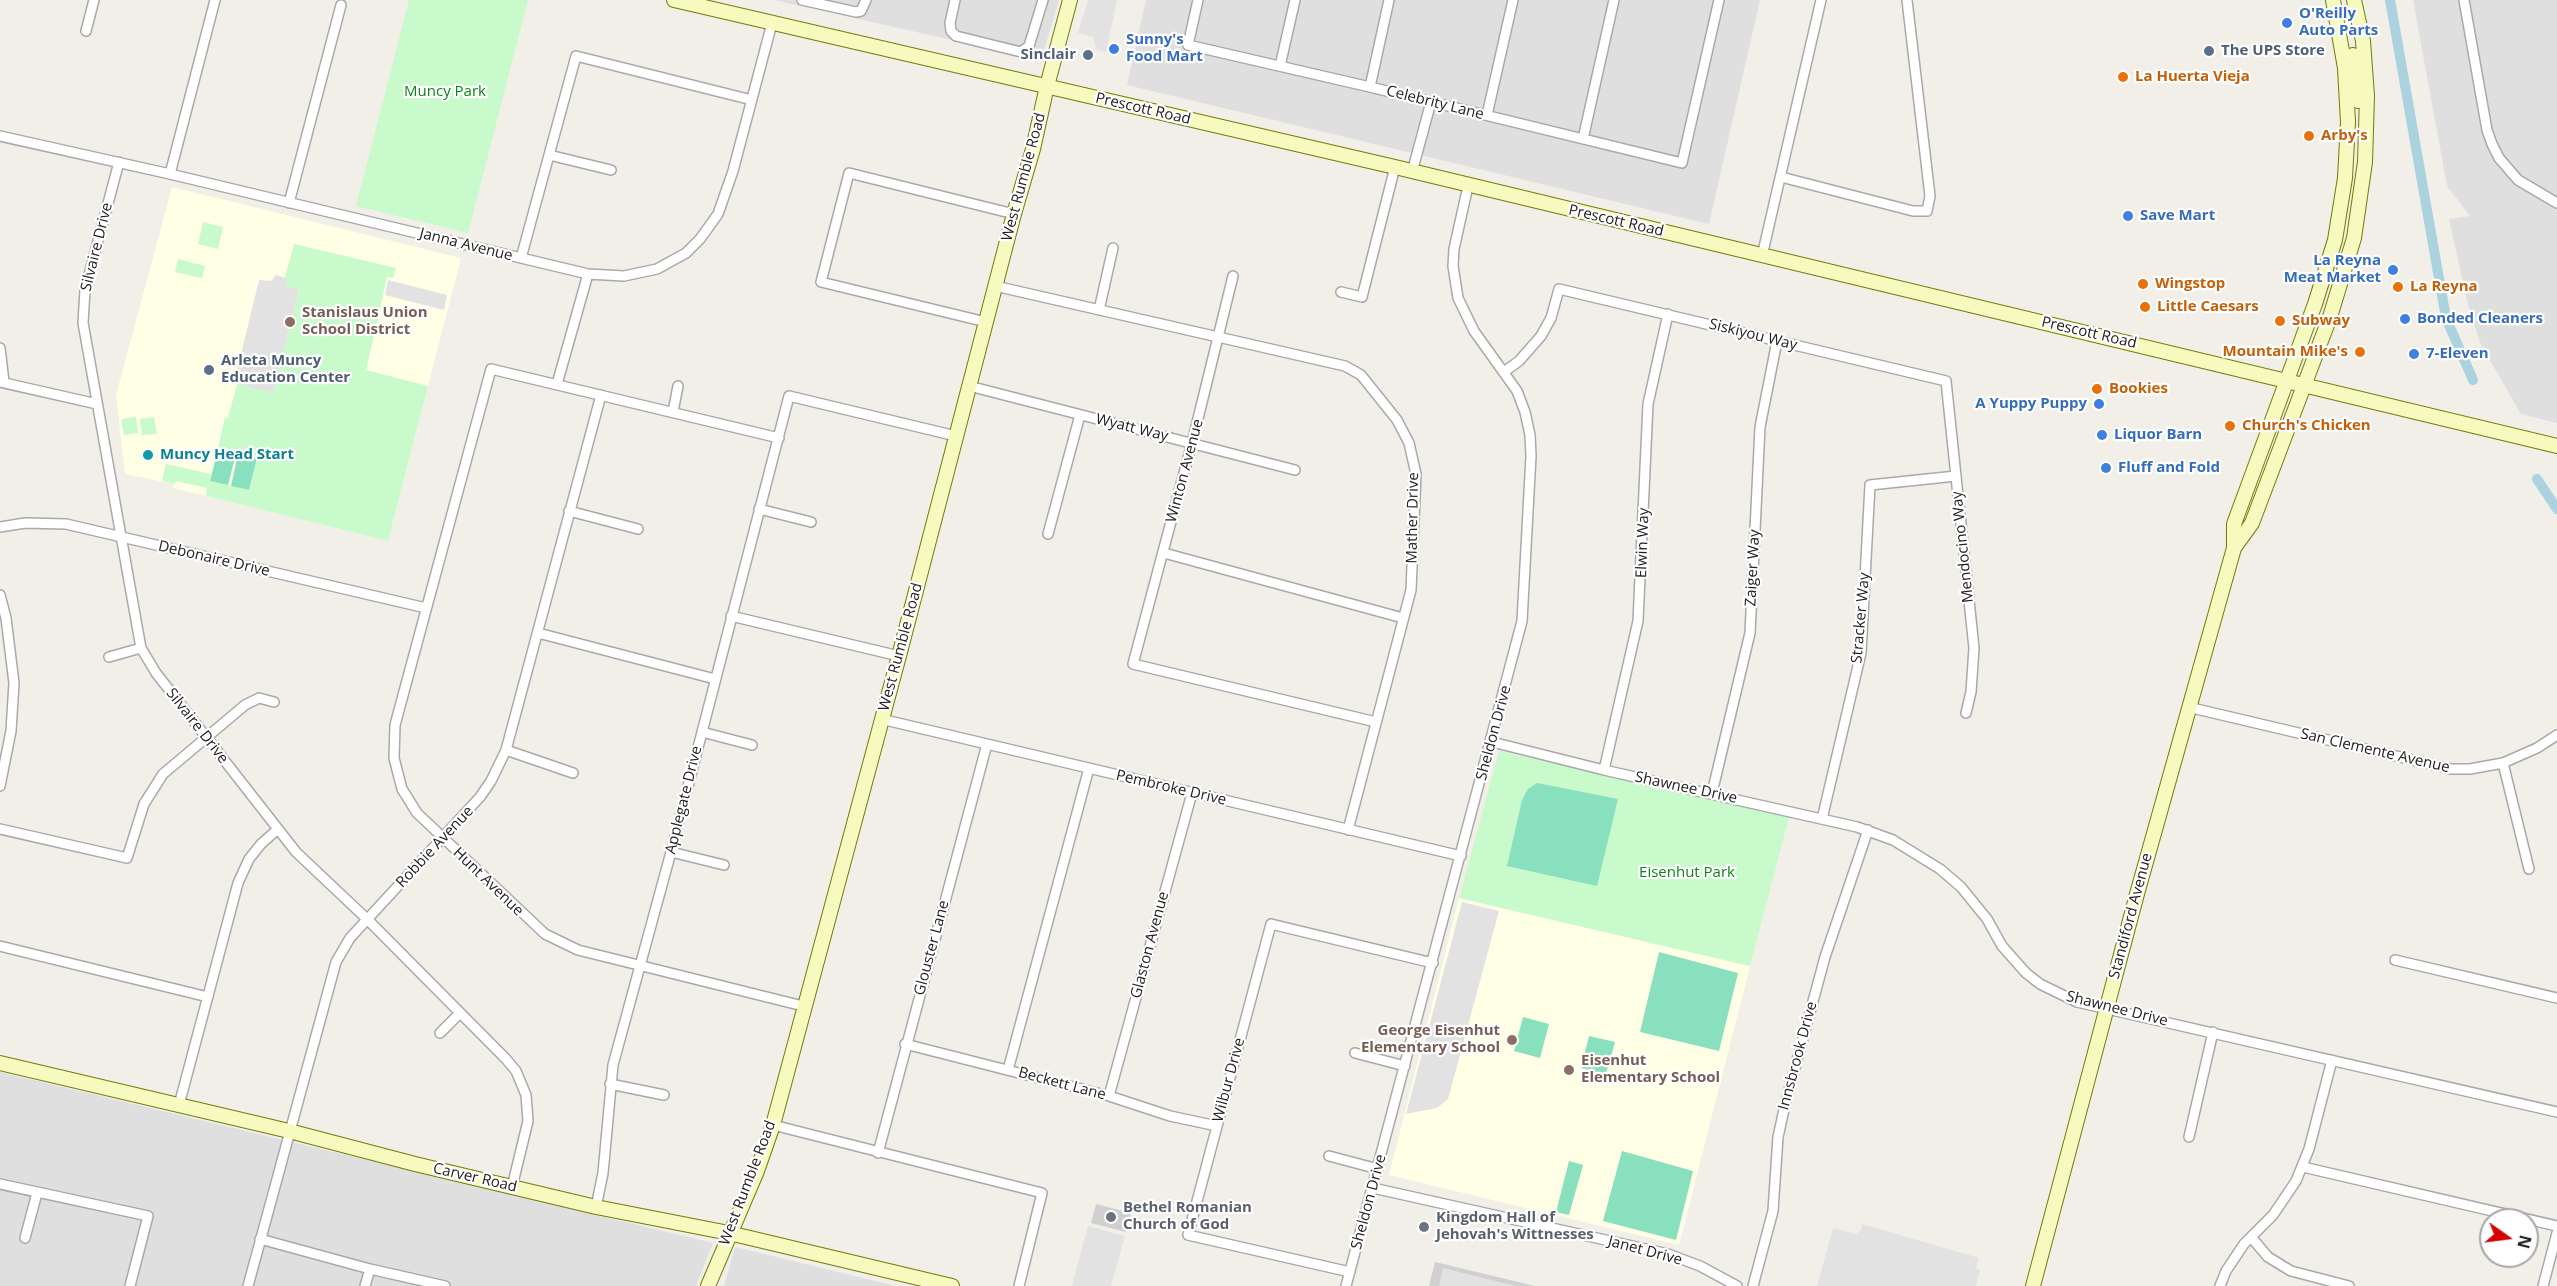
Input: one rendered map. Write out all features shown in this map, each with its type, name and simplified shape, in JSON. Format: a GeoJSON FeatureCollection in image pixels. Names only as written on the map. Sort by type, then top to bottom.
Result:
{"type":"FeatureCollection","features":[{"type":"Feature","properties":{"kind":"main road","name":"Prescott Road"},"geometry":{"type":"LineString","coordinates":[[674,0],[1395,167],[2557,446]]}},
{"type":"Feature","properties":{"kind":"main road","name":"West Rumble Road"},"geometry":{"type":"LineString","coordinates":[[708,1286],[757,1171],[772,1125],[899,656],[1070,0]]}},
{"type":"Feature","properties":{"kind":"main road","name":"Standiford Avenue"},"geometry":{"type":"LineString","coordinates":[[2033,1286],[2188,707],[2234,548],[2234,524],[2328,267],[2342,201],[2349,122],[2342,46],[2333,0]]}},
{"type":"Feature","properties":{"kind":"main road","name":"Standiford Avenue"},"geometry":{"type":"LineString","coordinates":[[2234,548],[2252,522],[2330,317],[2354,238],[2365,162],[2367,96],[2363,41],[2354,0]]}},
{"type":"Feature","properties":{"kind":"main road"},"geometry":{"type":"LineString","coordinates":[[2342,46],[2352,48],[2361,125],[2366,137]]}},
{"type":"Feature","properties":{"kind":"main road","name":"Carver Road"},"geometry":{"type":"LineString","coordinates":[[0,1063],[596,1207],[729,1233],[952,1286]]}},
{"type":"Feature","properties":{"kind":"street"},"geometry":{"type":"LineString","coordinates":[[86,31],[94,0]]}},
{"type":"Feature","properties":{"kind":"street"},"geometry":{"type":"LineString","coordinates":[[170,174],[215,0]]}},
{"type":"Feature","properties":{"kind":"street"},"geometry":{"type":"LineString","coordinates":[[802,0],[856,12],[861,11],[866,0]]}},
{"type":"Feature","properties":{"kind":"street"},"geometry":{"type":"LineString","coordinates":[[955,0],[950,23],[951,31],[962,38],[1024,51],[1031,41],[1043,0]]}},
{"type":"Feature","properties":{"kind":"street","name":"Celebrity Lane"},"geometry":{"type":"LineString","coordinates":[[1198,0],[1188,45],[1682,163],[1719,0]]}},
{"type":"Feature","properties":{"kind":"street"},"geometry":{"type":"LineString","coordinates":[[1280,66],[1295,0]]}},
{"type":"Feature","properties":{"kind":"street"},"geometry":{"type":"LineString","coordinates":[[1370,87],[1389,0]]}},
{"type":"Feature","properties":{"kind":"street"},"geometry":{"type":"LineString","coordinates":[[1487,116],[1514,0]]}},
{"type":"Feature","properties":{"kind":"street"},"geometry":{"type":"LineString","coordinates":[[1583,139],[1614,0]]}},
{"type":"Feature","properties":{"kind":"street"},"geometry":{"type":"LineString","coordinates":[[1762,256],[1821,0]]}},
{"type":"Feature","properties":{"kind":"street"},"geometry":{"type":"LineString","coordinates":[[1781,177],[1913,211],[1927,211],[1930,196],[1907,0]]}},
{"type":"Feature","properties":{"kind":"street"},"geometry":{"type":"LineString","coordinates":[[2464,0],[2487,130],[2492,144],[2499,158],[2518,180],[2557,203]]}},
{"type":"Feature","properties":{"kind":"street"},"geometry":{"type":"LineString","coordinates":[[289,203],[341,5]]}},
{"type":"Feature","properties":{"kind":"street","name":"Janna Avenue"},"geometry":{"type":"LineString","coordinates":[[0,136],[170,174],[588,274],[624,276],[657,268],[686,253],[700,239],[718,214],[726,198],[772,23]]}},
{"type":"Feature","properties":{"kind":"street"},"geometry":{"type":"LineString","coordinates":[[521,258],[576,56],[752,100]]}},
{"type":"Feature","properties":{"kind":"street"},"geometry":{"type":"LineString","coordinates":[[1412,172],[1431,102]]}},
{"type":"Feature","properties":{"kind":"street"},"geometry":{"type":"LineString","coordinates":[[549,155],[611,170]]}},
{"type":"Feature","properties":{"kind":"street","name":"Silvaire Drive"},"geometry":{"type":"LineString","coordinates":[[118,162],[82,307],[141,648],[156,673],[296,852],[368,920],[516,1071],[526,1095],[528,1121],[512,1187]]}},
{"type":"Feature","properties":{"kind":"street"},"geometry":{"type":"LineString","coordinates":[[1341,292],[1362,297],[1395,167]]}},
{"type":"Feature","properties":{"kind":"street"},"geometry":{"type":"LineString","coordinates":[[986,322],[821,282],[849,173],[1014,214]]}},
{"type":"Feature","properties":{"kind":"street","name":"Sheldon Drive"},"geometry":{"type":"LineString","coordinates":[[1346,1286],[1492,742],[1522,621],[1531,456],[1525,412],[1517,391],[1464,314],[1455,284],[1454,249],[1468,186]]}},
{"type":"Feature","properties":{"kind":"street"},"geometry":{"type":"LineString","coordinates":[[1099,310],[1113,248]]}},
{"type":"Feature","properties":{"kind":"street"},"geometry":{"type":"LineString","coordinates":[[588,274],[557,384],[779,438]]}},
{"type":"Feature","properties":{"kind":"street","name":"Winton Avenue"},"geometry":{"type":"LineString","coordinates":[[1233,276],[1164,553],[1133,664],[1376,722]]}},
{"type":"Feature","properties":{"kind":"street","name":"Mather Drive"},"geometry":{"type":"LineString","coordinates":[[995,286],[1346,366],[1355,371],[1397,420],[1409,443],[1416,474],[1411,590],[1348,830]]}},
{"type":"Feature","properties":{"kind":"street","name":"Siskiyou Way"},"geometry":{"type":"LineString","coordinates":[[1504,372],[1519,361],[1541,336],[1551,318],[1559,289],[1946,381]]}},
{"type":"Feature","properties":{"kind":"street","name":"Elwin Way"},"geometry":{"type":"LineString","coordinates":[[1604,770],[1638,621],[1648,404],[1668,314]]}},
{"type":"Feature","properties":{"kind":"street","name":"Zaiger Way"},"geometry":{"type":"LineString","coordinates":[[1712,793],[1750,633],[1760,427],[1777,340]]}},
{"type":"Feature","properties":{"kind":"street"},"geometry":{"type":"LineString","coordinates":[[0,348],[2,382],[97,404]]}},
{"type":"Feature","properties":{"kind":"street","name":"Hunt Avenue"},"geometry":{"type":"LineString","coordinates":[[557,384],[491,369],[395,725],[394,758],[397,776],[409,801],[443,838],[545,934],[578,950],[803,1006]]}},
{"type":"Feature","properties":{"kind":"street","name":"Mendocino Way"},"geometry":{"type":"LineString","coordinates":[[1946,381],[1974,648],[1971,692],[1966,713]]}},
{"type":"Feature","properties":{"kind":"street"},"geometry":{"type":"LineString","coordinates":[[673,412],[678,386]]}},
{"type":"Feature","properties":{"kind":"street","name":"Wyatt Way"},"geometry":{"type":"LineString","coordinates":[[969,386],[1295,470]]}},
{"type":"Feature","properties":{"kind":"street","name":"Robbie Avenue"},"geometry":{"type":"LineString","coordinates":[[248,1286],[333,968],[350,938],[480,797],[491,781],[506,750],[601,395]]}},
{"type":"Feature","properties":{"kind":"street","name":"Applegate Drive"},"geometry":{"type":"LineString","coordinates":[[596,1207],[603,1173],[610,1084],[789,396],[956,436]]}},
{"type":"Feature","properties":{"kind":"street"},"geometry":{"type":"LineString","coordinates":[[1048,534],[1080,415]]}},
{"type":"Feature","properties":{"kind":"street","name":"Stracker Way"},"geometry":{"type":"LineString","coordinates":[[1822,819],[1861,653],[1870,485],[1956,476]]}},
{"type":"Feature","properties":{"kind":"street"},"geometry":{"type":"LineString","coordinates":[[759,509],[811,522]]}},
{"type":"Feature","properties":{"kind":"street"},"geometry":{"type":"LineString","coordinates":[[569,511],[638,529]]}},
{"type":"Feature","properties":{"kind":"street","name":"Debonaire Drive"},"geometry":{"type":"LineString","coordinates":[[0,527],[25,523],[66,524],[426,608]]}},
{"type":"Feature","properties":{"kind":"street"},"geometry":{"type":"LineString","coordinates":[[1164,553],[1403,618]]}},
{"type":"Feature","properties":{"kind":"street"},"geometry":{"type":"LineString","coordinates":[[0,595],[5,644],[14,683],[11,731],[0,786]]}},
{"type":"Feature","properties":{"kind":"street"},"geometry":{"type":"LineString","coordinates":[[731,616],[899,656]]}},
{"type":"Feature","properties":{"kind":"street"},"geometry":{"type":"LineString","coordinates":[[538,633],[715,679]]}},
{"type":"Feature","properties":{"kind":"street"},"geometry":{"type":"LineString","coordinates":[[109,657],[141,648]]}},
{"type":"Feature","properties":{"kind":"street"},"geometry":{"type":"LineString","coordinates":[[0,829],[127,858],[138,819],[152,788],[173,765],[252,701],[259,698],[273,702]]}},
{"type":"Feature","properties":{"kind":"street","name":"San Clemente Avenue"},"geometry":{"type":"LineString","coordinates":[[2188,707],[2431,766],[2470,769],[2503,763],[2537,748],[2557,735]]}},
{"type":"Feature","properties":{"kind":"street","name":"Pembroke Drive"},"geometry":{"type":"LineString","coordinates":[[881,719],[1461,856]]}},
{"type":"Feature","properties":{"kind":"street"},"geometry":{"type":"LineString","coordinates":[[702,732],[752,745]]}},
{"type":"Feature","properties":{"kind":"street","name":"Shawnee Drive"},"geometry":{"type":"LineString","coordinates":[[1492,742],[1868,830],[1910,850],[1943,871],[1975,903],[2013,960],[2040,984],[2077,1002],[2557,1112]]}},
{"type":"Feature","properties":{"kind":"street","name":"Glouster Lane"},"geometry":{"type":"LineString","coordinates":[[878,1153],[905,1044],[987,744]]}},
{"type":"Feature","properties":{"kind":"street"},"geometry":{"type":"LineString","coordinates":[[506,750],[573,773]]}},
{"type":"Feature","properties":{"kind":"street"},"geometry":{"type":"LineString","coordinates":[[2503,763],[2529,869]]}},
{"type":"Feature","properties":{"kind":"street"},"geometry":{"type":"LineString","coordinates":[[1008,1070],[1089,768]]}},
{"type":"Feature","properties":{"kind":"street","name":"Glaston Avenue"},"geometry":{"type":"LineString","coordinates":[[1109,1096],[1192,793]]}},
{"type":"Feature","properties":{"kind":"street"},"geometry":{"type":"LineString","coordinates":[[179,1105],[243,871],[261,844],[278,829]]}},
{"type":"Feature","properties":{"kind":"street","name":"Innsbrook Drive"},"geometry":{"type":"LineString","coordinates":[[1753,1286],[1773,1211],[1778,1137],[1785,1105],[1825,957],[1868,830]]}},
{"type":"Feature","properties":{"kind":"street"},"geometry":{"type":"LineString","coordinates":[[671,852],[724,865]]}},
{"type":"Feature","properties":{"kind":"street","name":"Wilbur Drive"},"geometry":{"type":"LineString","coordinates":[[1350,1272],[1188,1235],[1271,924],[1433,963]]}},
{"type":"Feature","properties":{"kind":"street"},"geometry":{"type":"LineString","coordinates":[[0,946],[208,996]]}},
{"type":"Feature","properties":{"kind":"street"},"geometry":{"type":"LineString","coordinates":[[2395,960],[2557,998]]}},
{"type":"Feature","properties":{"kind":"street"},"geometry":{"type":"LineString","coordinates":[[440,1033],[460,1013]]}},
{"type":"Feature","properties":{"kind":"street"},"geometry":{"type":"LineString","coordinates":[[2188,1137],[2213,1032]]}},
{"type":"Feature","properties":{"kind":"street","name":"Beckett Lane"},"geometry":{"type":"LineString","coordinates":[[905,1044],[1109,1096],[1170,1116],[1217,1126]]}},
{"type":"Feature","properties":{"kind":"street"},"geometry":{"type":"LineString","coordinates":[[1356,1053],[1405,1066]]}},
{"type":"Feature","properties":{"kind":"street"},"geometry":{"type":"LineString","coordinates":[[2220,1286],[2234,1257],[2286,1199],[2303,1167],[2332,1060]]}},
{"type":"Feature","properties":{"kind":"street"},"geometry":{"type":"LineString","coordinates":[[610,1084],[664,1095]]}},
{"type":"Feature","properties":{"kind":"street"},"geometry":{"type":"LineString","coordinates":[[772,1125],[1042,1193],[1019,1286]]}},
{"type":"Feature","properties":{"kind":"street"},"geometry":{"type":"LineString","coordinates":[[1329,1156],[1378,1169]]}},
{"type":"Feature","properties":{"kind":"street"},"geometry":{"type":"LineString","coordinates":[[2303,1167],[2557,1226]]}},
{"type":"Feature","properties":{"kind":"street"},"geometry":{"type":"LineString","coordinates":[[0,1184],[148,1216],[130,1286]]}},
{"type":"Feature","properties":{"kind":"street","name":"Janet Drive"},"geometry":{"type":"LineString","coordinates":[[1373,1188],[1668,1254],[1701,1266],[1737,1286]]}},
{"type":"Feature","properties":{"kind":"street"},"geometry":{"type":"LineString","coordinates":[[25,1238],[37,1193]]}},
{"type":"Feature","properties":{"kind":"street"},"geometry":{"type":"LineString","coordinates":[[2543,1286],[2557,1233]]}},
{"type":"Feature","properties":{"kind":"street"},"geometry":{"type":"LineString","coordinates":[[2250,1237],[2268,1257],[2291,1271],[2349,1286]]}},
{"type":"Feature","properties":{"kind":"street"},"geometry":{"type":"LineString","coordinates":[[260,1239],[370,1269],[445,1286]]}},
{"type":"Feature","properties":{"kind":"street"},"geometry":{"type":"LineString","coordinates":[[365,1286],[370,1269]]}},
{"type":"Feature","properties":{"kind":"shaded area"},"geometry":{"type":"Polygon","coordinates":[[[774,0],[1059,0],[1041,60],[774,0]]]}},
{"type":"Feature","properties":{"kind":"shaded area"},"geometry":{"type":"Polygon","coordinates":[[[1088,0],[1117,0],[1106,52],[1097,50],[1093,37],[1078,33],[1088,0]]]}},
{"type":"Feature","properties":{"kind":"shaded area"},"geometry":{"type":"Polygon","coordinates":[[[1146,0],[1760,0],[1709,224],[1127,85],[1146,0]]]}},
{"type":"Feature","properties":{"kind":"shaded area"},"geometry":{"type":"Polygon","coordinates":[[[2413,0],[2557,0],[2557,423],[2521,414],[2481,345],[2468,305],[2449,219],[2470,216],[2447,186],[2413,0]]]}},
{"type":"Feature","properties":{"kind":"shaded area","name":"Stanislaus Union School District"},"geometry":{"type":"Polygon","coordinates":[[[172,187],[461,258],[388,541],[173,488],[174,484],[125,474],[116,395],[172,187]]]}},
{"type":"Feature","properties":{"kind":"shaded area"},"geometry":{"type":"Polygon","coordinates":[[[276,275],[285,278],[288,287],[299,289],[273,393],[234,383],[259,280],[271,281],[276,275]]]}},
{"type":"Feature","properties":{"kind":"shaded area"},"geometry":{"type":"Polygon","coordinates":[[[388,280],[447,295],[444,310],[385,295],[388,280]]]}},
{"type":"Feature","properties":{"kind":"shaded area","name":"Eisenhut Elementary School"},"geometry":{"type":"Polygon","coordinates":[[[1459,898],[1750,966],[1679,1245],[1389,1175],[1459,898]]]}},
{"type":"Feature","properties":{"kind":"shaded area"},"geometry":{"type":"Polygon","coordinates":[[[1462,902],[1499,911],[1448,1099],[1437,1108],[1406,1114],[1462,902]]]}},
{"type":"Feature","properties":{"kind":"shaded area"},"geometry":{"type":"Polygon","coordinates":[[[0,1072],[713,1243],[696,1286],[0,1286],[0,1072]]]}},
{"type":"Feature","properties":{"kind":"shaded area","name":"Bethel Romanian Church of God"},"geometry":{"type":"Polygon","coordinates":[[[1096,1204],[1131,1213],[1126,1232],[1091,1223],[1096,1204]]]}},
{"type":"Feature","properties":{"kind":"shaded area"},"geometry":{"type":"Polygon","coordinates":[[[1862,1224],[1979,1258],[1976,1268],[1980,1270],[1976,1286],[1817,1286],[1833,1228],[1856,1234],[1861,1230],[1862,1224]]]}},
{"type":"Feature","properties":{"kind":"shaded area"},"geometry":{"type":"Polygon","coordinates":[[[1088,1226],[1125,1236],[1111,1286],[1072,1286],[1088,1226]]]}},
{"type":"Feature","properties":{"kind":"shaded area"},"geometry":{"type":"Polygon","coordinates":[[[735,1247],[896,1286],[724,1286],[735,1247]]]}},
{"type":"Feature","properties":{"kind":"shaded area"},"geometry":{"type":"Polygon","coordinates":[[[1435,1262],[1535,1286],[1429,1286],[1435,1262]]]}},
{"type":"Feature","properties":{"kind":"shaded area"},"geometry":{"type":"Polygon","coordinates":[[[1443,1268],[1516,1286],[1439,1286],[1443,1268]]]}},
{"type":"Feature","properties":{"kind":"green space","name":"Muncy Park"},"geometry":{"type":"Polygon","coordinates":[[[409,0],[528,0],[468,233],[356,206],[409,0]]]}},
{"type":"Feature","properties":{"kind":"green space"},"geometry":{"type":"Polygon","coordinates":[[[203,222],[223,227],[218,249],[198,244],[203,222]]]}},
{"type":"Feature","properties":{"kind":"green space"},"geometry":{"type":"Polygon","coordinates":[[[294,244],[396,268],[393,278],[387,277],[366,370],[428,386],[388,541],[206,496],[207,488],[176,481],[175,484],[162,481],[166,464],[211,474],[210,481],[249,490],[257,458],[218,449],[225,417],[228,418],[237,384],[273,392],[299,290],[288,287],[284,281],[294,244]]]}},
{"type":"Feature","properties":{"kind":"green space"},"geometry":{"type":"Polygon","coordinates":[[[178,259],[205,266],[202,278],[175,272],[178,259]]]}},
{"type":"Feature","properties":{"kind":"green space"},"geometry":{"type":"Polygon","coordinates":[[[136,417],[138,433],[124,435],[121,419],[136,417]]]}},
{"type":"Feature","properties":{"kind":"green space"},"geometry":{"type":"Polygon","coordinates":[[[154,417],[157,434],[142,435],[140,419],[154,417]]]}},
{"type":"Feature","properties":{"kind":"green space"},"geometry":{"type":"Polygon","coordinates":[[[218,449],[236,453],[228,485],[210,481],[218,449]]]}},
{"type":"Feature","properties":{"kind":"green space"},"geometry":{"type":"Polygon","coordinates":[[[238,454],[257,458],[249,490],[231,486],[238,454]]]}},
{"type":"Feature","properties":{"kind":"green space","name":"Eisenhut Park"},"geometry":{"type":"Polygon","coordinates":[[[1499,751],[1789,817],[1750,966],[1459,898],[1499,751]]]}},
{"type":"Feature","properties":{"kind":"green space"},"geometry":{"type":"Polygon","coordinates":[[[1537,783],[1618,799],[1597,886],[1507,866],[1522,800],[1528,789],[1537,783]]]}},
{"type":"Feature","properties":{"kind":"green space"},"geometry":{"type":"Polygon","coordinates":[[[1659,952],[1738,973],[1719,1051],[1640,1032],[1659,952]]]}},
{"type":"Feature","properties":{"kind":"green space"},"geometry":{"type":"Polygon","coordinates":[[[1523,1017],[1549,1024],[1540,1058],[1514,1051],[1523,1017]]]}},
{"type":"Feature","properties":{"kind":"green space"},"geometry":{"type":"Polygon","coordinates":[[[1589,1036],[1615,1042],[1606,1074],[1581,1068],[1589,1036]]]}},
{"type":"Feature","properties":{"kind":"green space"},"geometry":{"type":"Polygon","coordinates":[[[1622,1151],[1693,1171],[1676,1240],[1603,1221],[1622,1151]]]}},
{"type":"Feature","properties":{"kind":"green space"},"geometry":{"type":"Polygon","coordinates":[[[1569,1161],[1583,1165],[1569,1215],[1556,1212],[1569,1161]]]}},
{"type":"Feature","properties":{"kind":"waterway"},"geometry":{"type":"LineString","coordinates":[[2390,0],[2446,318],[2473,380]]}},
{"type":"Feature","properties":{"kind":"waterway"},"geometry":{"type":"LineString","coordinates":[[2537,479],[2557,509]]}},
{"type":"Feature","properties":{"kind":"place","name":"O'Reilly Auto Parts"},"geometry":{"type":"Point","coordinates":[2287,23]}},
{"type":"Feature","properties":{"kind":"place","name":"Sunny's Food Mart"},"geometry":{"type":"Point","coordinates":[1114,49]}},
{"type":"Feature","properties":{"kind":"place","name":"The UPS Store"},"geometry":{"type":"Point","coordinates":[2209,51]}},
{"type":"Feature","properties":{"kind":"place","name":"Sinclair"},"geometry":{"type":"Point","coordinates":[1088,55]}},
{"type":"Feature","properties":{"kind":"place","name":"La Huerta Vieja"},"geometry":{"type":"Point","coordinates":[2123,77]}},
{"type":"Feature","properties":{"kind":"place","name":"Arby's"},"geometry":{"type":"Point","coordinates":[2309,136]}},
{"type":"Feature","properties":{"kind":"place","name":"Save Mart"},"geometry":{"type":"Point","coordinates":[2128,216]}},
{"type":"Feature","properties":{"kind":"place","name":"La Reyna Meat Market"},"geometry":{"type":"Point","coordinates":[2393,270]}},
{"type":"Feature","properties":{"kind":"place","name":"Wingstop"},"geometry":{"type":"Point","coordinates":[2143,284]}},
{"type":"Feature","properties":{"kind":"place","name":"La Reyna"},"geometry":{"type":"Point","coordinates":[2398,287]}},
{"type":"Feature","properties":{"kind":"place","name":"Little Caesars"},"geometry":{"type":"Point","coordinates":[2145,307]}},
{"type":"Feature","properties":{"kind":"place","name":"Bonded Cleaners"},"geometry":{"type":"Point","coordinates":[2405,319]}},
{"type":"Feature","properties":{"kind":"place","name":"Subway"},"geometry":{"type":"Point","coordinates":[2280,321]}},
{"type":"Feature","properties":{"kind":"place","name":"Stanislaus Union School District"},"geometry":{"type":"Point","coordinates":[290,322]}},
{"type":"Feature","properties":{"kind":"place","name":"Mountain Mike's"},"geometry":{"type":"Point","coordinates":[2360,352]}},
{"type":"Feature","properties":{"kind":"place","name":"7-Eleven"},"geometry":{"type":"Point","coordinates":[2414,354]}},
{"type":"Feature","properties":{"kind":"place","name":"Arleta Muncy Education Center"},"geometry":{"type":"Point","coordinates":[209,370]}},
{"type":"Feature","properties":{"kind":"place","name":"Bookies"},"geometry":{"type":"Point","coordinates":[2097,389]}},
{"type":"Feature","properties":{"kind":"place","name":"A Yuppy Puppy"},"geometry":{"type":"Point","coordinates":[2099,404]}},
{"type":"Feature","properties":{"kind":"place","name":"Church's Chicken"},"geometry":{"type":"Point","coordinates":[2230,426]}},
{"type":"Feature","properties":{"kind":"place","name":"Liquor Barn"},"geometry":{"type":"Point","coordinates":[2102,435]}},
{"type":"Feature","properties":{"kind":"place","name":"Muncy Head Start"},"geometry":{"type":"Point","coordinates":[148,455]}},
{"type":"Feature","properties":{"kind":"place","name":"Fluff and Fold"},"geometry":{"type":"Point","coordinates":[2106,468]}},
{"type":"Feature","properties":{"kind":"place","name":"George Eisenhut Elementary School"},"geometry":{"type":"Point","coordinates":[1512,1040]}},
{"type":"Feature","properties":{"kind":"place","name":"Eisenhut Elementary School"},"geometry":{"type":"Point","coordinates":[1569,1070]}},
{"type":"Feature","properties":{"kind":"place","name":"Bethel Romanian Church of God"},"geometry":{"type":"Point","coordinates":[1111,1217]}},
{"type":"Feature","properties":{"kind":"place","name":"Kingdom Hall of Jehovah's Wittnesses"},"geometry":{"type":"Point","coordinates":[1424,1227]}}]}
